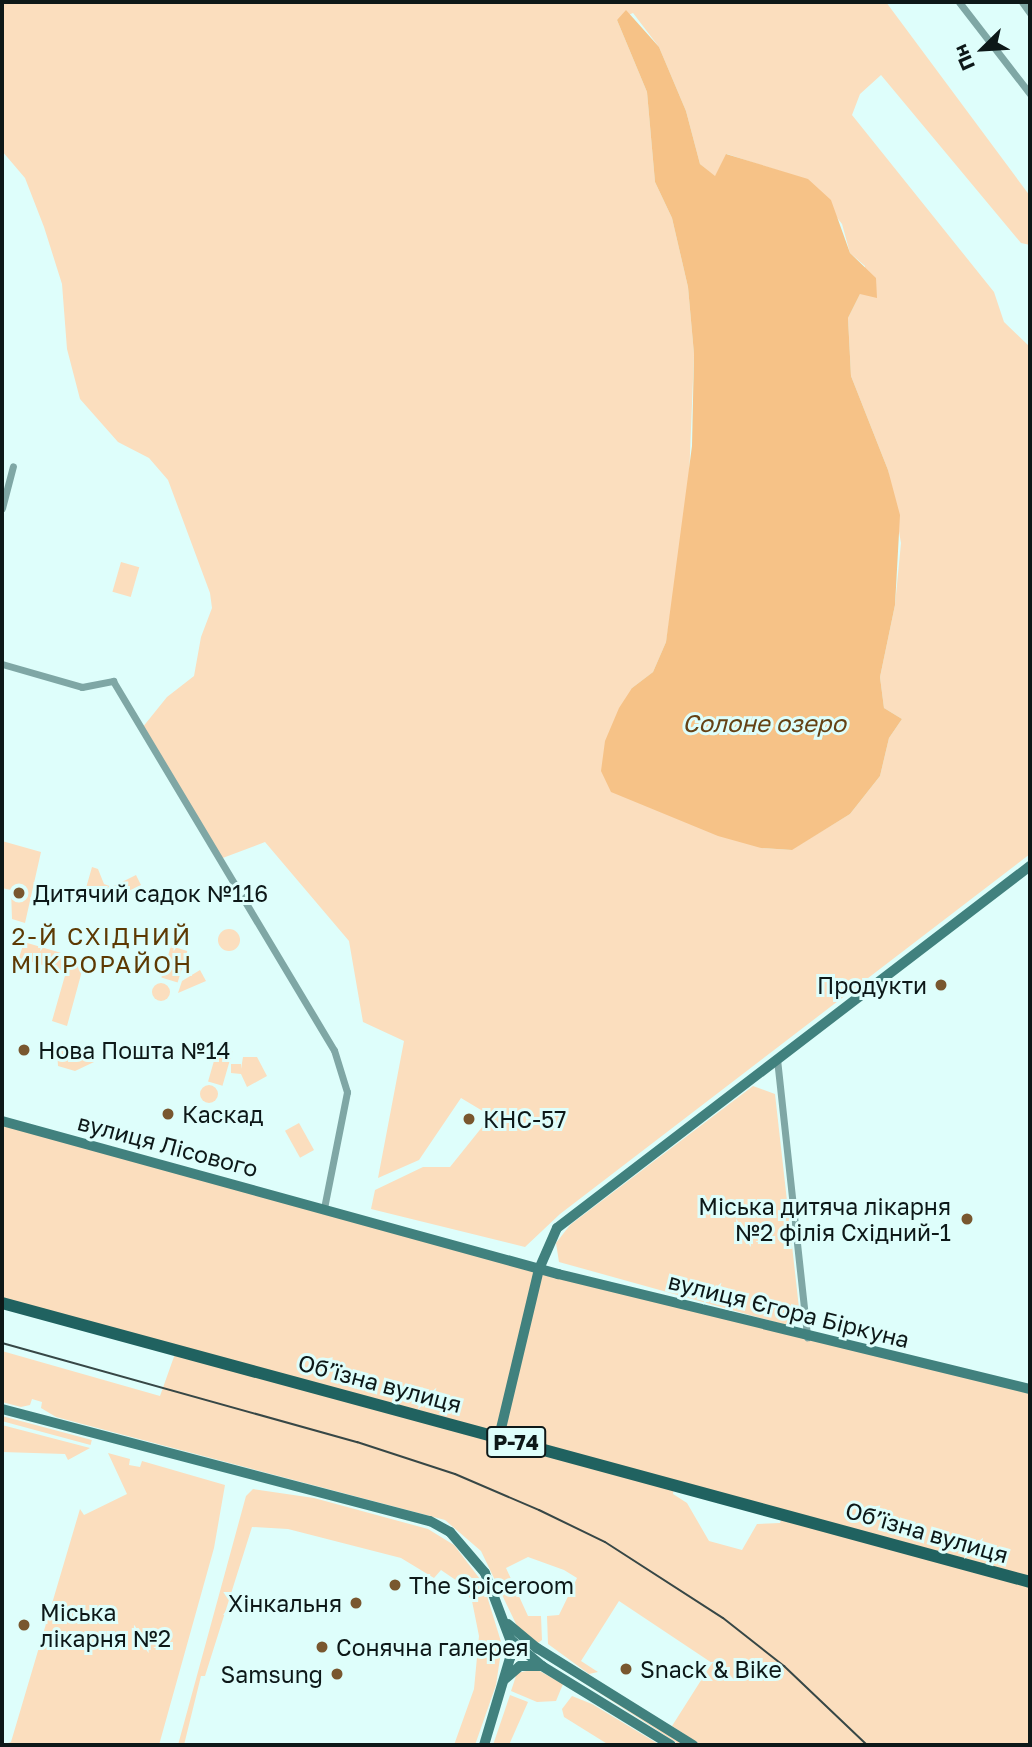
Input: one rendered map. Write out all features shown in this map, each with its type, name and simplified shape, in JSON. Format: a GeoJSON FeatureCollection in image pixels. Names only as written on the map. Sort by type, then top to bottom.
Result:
{"type":"FeatureCollection","features":[{"type":"Feature","properties":{"kind":"main road","name":"Обʼїзна вулиця"},"geometry":{"type":"LineString","coordinates":[[2,1303],[1030,1582]]}},
{"type":"Feature","properties":{"kind":"street"},"geometry":{"type":"LineString","coordinates":[[959,2],[1030,94]]}},
{"type":"Feature","properties":{"kind":"street"},"geometry":{"type":"LineString","coordinates":[[1022,2],[1030,13]]}},
{"type":"Feature","properties":{"kind":"street"},"geometry":{"type":"LineString","coordinates":[[2,508],[13,466]]}},
{"type":"Feature","properties":{"kind":"street"},"geometry":{"type":"LineString","coordinates":[[2,664],[82,687],[113,681],[339,1061],[346,1100],[324,1208]]}},
{"type":"Feature","properties":{"kind":"street"},"geometry":{"type":"LineString","coordinates":[[499,1437],[539,1269],[549,1238],[565,1219],[1030,866]]}},
{"type":"Feature","properties":{"kind":"street"},"geometry":{"type":"LineString","coordinates":[[777,1059],[807,1338]]}},
{"type":"Feature","properties":{"kind":"street","name":"вулиця Лісового"},"geometry":{"type":"LineString","coordinates":[[2,1121],[539,1269]]}},
{"type":"Feature","properties":{"kind":"street","name":"вулиця Єгора Біркуна"},"geometry":{"type":"LineString","coordinates":[[539,1269],[807,1338],[1030,1389]]}},
{"type":"Feature","properties":{"kind":"street"},"geometry":{"type":"LineString","coordinates":[[2,1409],[430,1521],[473,1553],[506,1622],[510,1639],[504,1679],[484,1745]]}},
{"type":"Feature","properties":{"kind":"street"},"geometry":{"type":"LineString","coordinates":[[506,1622],[537,1648],[693,1745]]}},
{"type":"Feature","properties":{"kind":"street"},"geometry":{"type":"LineString","coordinates":[[510,1639],[542,1666],[671,1745]]}},
{"type":"Feature","properties":{"kind":"street"},"geometry":{"type":"LineString","coordinates":[[504,1679],[520,1666],[542,1666]]}},
{"type":"Feature","properties":{"kind":"shaded area"},"geometry":{"type":"Polygon","coordinates":[[[2,2],[886,2],[1030,196],[1030,245],[1021,243],[881,75],[860,94],[852,115],[994,292],[1004,322],[1030,347],[1030,854],[560,1214],[525,1247],[371,1209],[375,1190],[423,1167],[450,1167],[491,1116],[461,1098],[419,1160],[378,1178],[404,1041],[363,1022],[349,941],[265,842],[220,859],[142,728],[167,697],[194,676],[201,637],[212,608],[210,593],[168,480],[149,458],[118,442],[80,399],[67,349],[62,284],[25,178],[2,151],[2,2]],[[633,13],[617,20],[647,92],[655,182],[672,218],[688,287],[694,354],[688,504],[666,642],[653,672],[632,688],[761,848],[791,850],[850,814],[880,776],[889,738],[902,719],[884,708],[880,677],[895,605],[901,543],[888,470],[851,376],[848,318],[860,294],[865,266],[850,253],[842,224],[808,180],[727,154],[715,177],[700,164],[686,111],[659,47],[633,13]]]}},
{"type":"Feature","properties":{"kind":"shaded area"},"geometry":{"type":"Polygon","coordinates":[[[121,562],[139,567],[131,597],[112,592],[121,562]]]}},
{"type":"Feature","properties":{"kind":"shaded area"},"geometry":{"type":"Polygon","coordinates":[[[2,841],[41,852],[25,923],[12,919],[11,890],[2,888],[2,841]]]}},
{"type":"Feature","properties":{"kind":"shaded area"},"geometry":{"type":"Polygon","coordinates":[[[92,867],[98,869],[104,884],[112,887],[136,875],[141,885],[106,902],[84,895],[92,867]]]}},
{"type":"Feature","properties":{"kind":"shaded area"},"geometry":{"type":"Polygon","coordinates":[[[229,929],[237,932],[240,940],[237,948],[229,951],[221,948],[218,940],[221,932],[229,929]]]}},
{"type":"Feature","properties":{"kind":"shaded area"},"geometry":{"type":"Polygon","coordinates":[[[24,942],[85,960],[67,1026],[52,1021],[66,972],[19,958],[24,942]]]}},
{"type":"Feature","properties":{"kind":"shaded area"},"geometry":{"type":"Polygon","coordinates":[[[171,946],[187,951],[178,983],[161,978],[171,946]]]}},
{"type":"Feature","properties":{"kind":"shaded area"},"geometry":{"type":"Polygon","coordinates":[[[200,970],[206,981],[178,993],[182,981],[200,970]]]}},
{"type":"Feature","properties":{"kind":"shaded area"},"geometry":{"type":"Polygon","coordinates":[[[161,983],[167,986],[170,992],[167,998],[161,1001],[155,998],[152,992],[155,986],[161,983]]]}},
{"type":"Feature","properties":{"kind":"shaded area"},"geometry":{"type":"Polygon","coordinates":[[[218,1047],[232,1051],[222,1086],[208,1082],[218,1047]]]}},
{"type":"Feature","properties":{"kind":"shaded area"},"geometry":{"type":"Polygon","coordinates":[[[83,1049],[94,1062],[75,1071],[58,1066],[57,1051],[83,1049]]]}},
{"type":"Feature","properties":{"kind":"shaded area"},"geometry":{"type":"Polygon","coordinates":[[[243,1057],[257,1057],[267,1076],[247,1087],[241,1074],[231,1073],[231,1064],[241,1064],[241,1069],[243,1057]]]}},
{"type":"Feature","properties":{"kind":"shaded area"},"geometry":{"type":"Polygon","coordinates":[[[209,1085],[215,1088],[218,1094],[215,1100],[209,1103],[203,1100],[200,1094],[203,1088],[209,1085]]]}},
{"type":"Feature","properties":{"kind":"shaded area"},"geometry":{"type":"Polygon","coordinates":[[[753,1086],[775,1094],[799,1308],[794,1319],[786,1325],[559,1262],[556,1243],[570,1225],[753,1086]]]}},
{"type":"Feature","properties":{"kind":"shaded area"},"geometry":{"type":"Polygon","coordinates":[[[2,1121],[558,1274],[1030,1389],[1030,1745],[701,1745],[672,1726],[712,1663],[619,1601],[581,1661],[598,1672],[589,1674],[548,1644],[547,1616],[559,1615],[577,1578],[564,1570],[528,1557],[506,1568],[528,1616],[541,1616],[542,1640],[538,1643],[517,1626],[481,1551],[445,1520],[56,1417],[41,1408],[42,1402],[32,1399],[30,1405],[21,1407],[2,1402],[2,1351],[160,1396],[176,1351],[2,1303],[2,1121]],[[674,1485],[673,1494],[687,1503],[709,1541],[742,1550],[757,1524],[780,1523],[783,1514],[674,1485]]]}},
{"type":"Feature","properties":{"kind":"shaded area"},"geometry":{"type":"Polygon","coordinates":[[[299,1123],[314,1150],[300,1158],[285,1131],[299,1123]]]}},
{"type":"Feature","properties":{"kind":"shaded area"},"geometry":{"type":"Polygon","coordinates":[[[2,1416],[92,1440],[91,1445],[2,1421],[2,1416]]]}},
{"type":"Feature","properties":{"kind":"shaded area"},"geometry":{"type":"Polygon","coordinates":[[[2,1425],[90,1448],[68,1460],[65,1454],[2,1452],[2,1425]]]}},
{"type":"Feature","properties":{"kind":"shaded area"},"geometry":{"type":"Polygon","coordinates":[[[108,1453],[130,1459],[129,1465],[140,1467],[142,1461],[225,1485],[214,1548],[159,1745],[2,1745],[11,1742],[80,1509],[84,1515],[127,1494],[108,1453]]]}},
{"type":"Feature","properties":{"kind":"shaded area"},"geometry":{"type":"Polygon","coordinates":[[[253,1489],[314,1498],[428,1529],[454,1545],[483,1583],[502,1645],[496,1685],[475,1745],[454,1745],[474,1689],[479,1636],[472,1601],[460,1583],[441,1570],[434,1578],[401,1558],[288,1529],[252,1527],[205,1676],[201,1676],[184,1745],[178,1745],[246,1496],[253,1489]]]}},
{"type":"Feature","properties":{"kind":"shaded area"},"geometry":{"type":"Polygon","coordinates":[[[547,1659],[686,1745],[680,1745],[547,1659]]]}},
{"type":"Feature","properties":{"kind":"shaded area"},"geometry":{"type":"Polygon","coordinates":[[[536,1669],[563,1684],[556,1701],[537,1702],[511,1691],[517,1673],[536,1669]]]}},
{"type":"Feature","properties":{"kind":"shaded area"},"geometry":{"type":"Polygon","coordinates":[[[510,1695],[528,1702],[509,1745],[493,1745],[510,1695]]]}},
{"type":"Feature","properties":{"kind":"shaded area"},"geometry":{"type":"Polygon","coordinates":[[[572,1696],[592,1704],[660,1745],[609,1745],[564,1717],[562,1709],[572,1696]]]}},
{"type":"Feature","properties":{"kind":"water","name":"Солоне озеро"},"geometry":{"type":"Polygon","coordinates":[[[626,10],[659,47],[686,111],[700,164],[715,176],[726,154],[808,179],[831,200],[850,253],[876,278],[877,298],[860,294],[848,318],[851,376],[888,470],[900,515],[895,605],[880,677],[884,708],[902,719],[889,738],[880,776],[850,814],[792,850],[761,848],[718,836],[611,792],[601,771],[605,741],[619,708],[632,688],[653,672],[666,642],[692,446],[694,354],[688,287],[672,218],[655,182],[647,92],[617,20],[626,10]]]}},
{"type":"Feature","properties":{"kind":"tram line"},"geometry":{"type":"LineString","coordinates":[[2,1343],[357,1442],[455,1474],[539,1510],[605,1542],[723,1618],[784,1666],[867,1745]]}},
{"type":"Feature","properties":{"kind":"place","name":"Дитячий садок №116"},"geometry":{"type":"Point","coordinates":[19,893]}},
{"type":"Feature","properties":{"kind":"place","name":"Продукти"},"geometry":{"type":"Point","coordinates":[941,985]}},
{"type":"Feature","properties":{"kind":"place","name":"Нова Пошта №14"},"geometry":{"type":"Point","coordinates":[24,1050]}},
{"type":"Feature","properties":{"kind":"place","name":"Каскад"},"geometry":{"type":"Point","coordinates":[168,1114]}},
{"type":"Feature","properties":{"kind":"place","name":"КНС-57"},"geometry":{"type":"Point","coordinates":[469,1119]}},
{"type":"Feature","properties":{"kind":"place","name":"Міська дитяча лікарня №2 філія Східний-1"},"geometry":{"type":"Point","coordinates":[967,1219]}},
{"type":"Feature","properties":{"kind":"place","name":"The Spiceroom"},"geometry":{"type":"Point","coordinates":[395,1585]}},
{"type":"Feature","properties":{"kind":"place","name":"Хінкальня"},"geometry":{"type":"Point","coordinates":[356,1603]}},
{"type":"Feature","properties":{"kind":"place","name":"Міська лікарня №2"},"geometry":{"type":"Point","coordinates":[24,1625]}},
{"type":"Feature","properties":{"kind":"place","name":"Сонячна галерея"},"geometry":{"type":"Point","coordinates":[322,1647]}},
{"type":"Feature","properties":{"kind":"place","name":"Snack & Bike"},"geometry":{"type":"Point","coordinates":[626,1669]}},
{"type":"Feature","properties":{"kind":"place","name":"Samsung"},"geometry":{"type":"Point","coordinates":[337,1674]}},
{"type":"Feature","properties":{"kind":"district","name":"2-Й СХІДНИЙ МІКРОРАЙОН"},"geometry":{"type":"Point","coordinates":[102,950]}}]}
